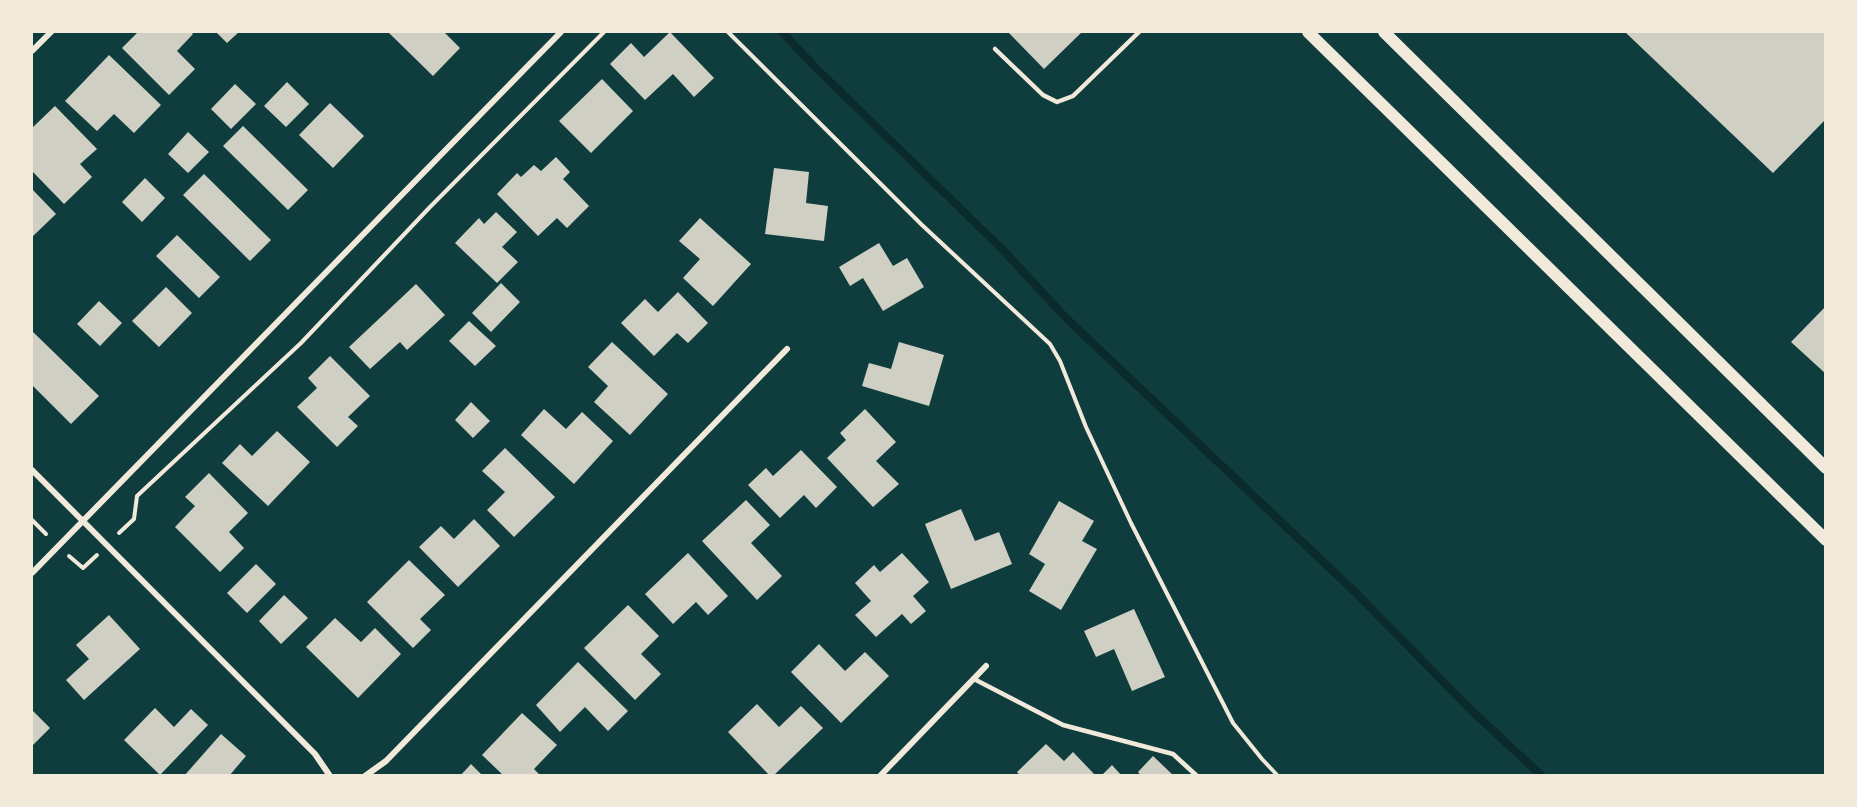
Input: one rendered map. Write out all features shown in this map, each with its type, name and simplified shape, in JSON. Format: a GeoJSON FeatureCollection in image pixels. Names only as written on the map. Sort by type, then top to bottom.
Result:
{"type":"FeatureCollection","features":[{"type":"Feature","properties":{"kind":"main road"},"geometry":{"type":"LineString","coordinates":[[1308,32],[1826,540]]}},
{"type":"Feature","properties":{"kind":"main road"},"geometry":{"type":"LineString","coordinates":[[1384,32],[1826,468]]}},
{"type":"Feature","properties":{"kind":"street"},"geometry":{"type":"LineString","coordinates":[[32,51],[51,32]]}},
{"type":"Feature","properties":{"kind":"street"},"geometry":{"type":"LineString","coordinates":[[32,573],[561,32]]}},
{"type":"Feature","properties":{"kind":"street"},"geometry":{"type":"LineString","coordinates":[[365,776],[386,761],[787,350]]}},
{"type":"Feature","properties":{"kind":"street"},"geometry":{"type":"LineString","coordinates":[[32,470],[315,754],[330,776]]}},
{"type":"Feature","properties":{"kind":"street"},"geometry":{"type":"LineString","coordinates":[[880,776],[986,666]]}},
{"type":"Feature","properties":{"kind":"lane"},"geometry":{"type":"LineString","coordinates":[[995,49],[1043,94],[1057,102],[1073,96],[1139,32]]}},
{"type":"Feature","properties":{"kind":"lane"},"geometry":{"type":"LineString","coordinates":[[974,679],[1063,725],[1173,754],[1197,776]]}},
{"type":"Feature","properties":{"kind":"path"},"geometry":{"type":"LineString","coordinates":[[32,520],[83,568],[134,519],[137,496],[301,342],[430,207],[604,32]]}},
{"type":"Feature","properties":{"kind":"path"},"geometry":{"type":"LineString","coordinates":[[728,32],[922,225],[1050,344],[1060,361],[1086,427],[1131,523],[1233,723],[1278,776]]}},
{"type":"Feature","properties":{"kind":"building"},"geometry":{"type":"Polygon","coordinates":[[[138,32],[191,32],[193,34],[177,51],[195,69],[169,95],[122,48],[138,32]]]}},
{"type":"Feature","properties":{"kind":"building"},"geometry":{"type":"Polygon","coordinates":[[[216,32],[239,32],[227,43],[216,32]]]}},
{"type":"Feature","properties":{"kind":"building"},"geometry":{"type":"Polygon","coordinates":[[[388,32],[444,32],[460,48],[433,76],[388,32]]]}},
{"type":"Feature","properties":{"kind":"building"},"geometry":{"type":"Polygon","coordinates":[[[670,32],[714,78],[694,97],[673,74],[645,100],[610,64],[631,43],[644,57],[670,32]]]}},
{"type":"Feature","properties":{"kind":"building"},"geometry":{"type":"Polygon","coordinates":[[[1008,32],[1082,32],[1044,69],[1008,32]]]}},
{"type":"Feature","properties":{"kind":"building"},"geometry":{"type":"Polygon","coordinates":[[[1625,32],[1826,32],[1826,119],[1773,173],[1625,32]]]}},
{"type":"Feature","properties":{"kind":"building"},"geometry":{"type":"Polygon","coordinates":[[[109,55],[161,105],[134,133],[114,114],[97,131],[65,101],[109,55]]]}},
{"type":"Feature","properties":{"kind":"building"},"geometry":{"type":"Polygon","coordinates":[[[602,79],[633,111],[591,153],[559,121],[602,79]]]}},
{"type":"Feature","properties":{"kind":"building"},"geometry":{"type":"Polygon","coordinates":[[[287,82],[309,104],[286,127],[264,106],[287,82]]]}},
{"type":"Feature","properties":{"kind":"building"},"geometry":{"type":"Polygon","coordinates":[[[235,84],[256,104],[231,129],[211,109],[235,84]]]}},
{"type":"Feature","properties":{"kind":"building"},"geometry":{"type":"Polygon","coordinates":[[[330,103],[364,136],[333,168],[299,135],[330,103]]]}},
{"type":"Feature","properties":{"kind":"building"},"geometry":{"type":"Polygon","coordinates":[[[55,106],[97,149],[80,164],[92,177],[64,204],[32,171],[32,128],[55,106]]]}},
{"type":"Feature","properties":{"kind":"building"},"geometry":{"type":"Polygon","coordinates":[[[243,126],[308,190],[288,210],[223,146],[243,126]]]}},
{"type":"Feature","properties":{"kind":"building"},"geometry":{"type":"Polygon","coordinates":[[[188,132],[209,152],[188,173],[168,154],[188,132]]]}},
{"type":"Feature","properties":{"kind":"building"},"geometry":{"type":"Polygon","coordinates":[[[556,157],[570,172],[563,179],[589,206],[567,228],[557,218],[538,236],[497,194],[517,173],[521,177],[534,165],[541,171],[556,157]]]}},
{"type":"Feature","properties":{"kind":"building"},"geometry":{"type":"Polygon","coordinates":[[[774,168],[809,172],[806,203],[828,206],[824,241],[765,234],[774,168]]]}},
{"type":"Feature","properties":{"kind":"building"},"geometry":{"type":"Polygon","coordinates":[[[204,174],[271,240],[250,261],[183,195],[204,174]]]}},
{"type":"Feature","properties":{"kind":"building"},"geometry":{"type":"Polygon","coordinates":[[[145,178],[165,198],[142,222],[122,202],[145,178]]]}},
{"type":"Feature","properties":{"kind":"building"},"geometry":{"type":"Polygon","coordinates":[[[32,189],[56,214],[32,237],[32,189]]]}},
{"type":"Feature","properties":{"kind":"building"},"geometry":{"type":"Polygon","coordinates":[[[496,212],[517,232],[502,247],[518,262],[497,283],[455,243],[479,218],[484,224],[496,212]]]}},
{"type":"Feature","properties":{"kind":"building"},"geometry":{"type":"Polygon","coordinates":[[[700,218],[751,264],[713,306],[683,278],[700,259],[679,241],[700,218]]]}},
{"type":"Feature","properties":{"kind":"building"},"geometry":{"type":"Polygon","coordinates":[[[177,235],[220,277],[199,298],[156,256],[177,235]]]}},
{"type":"Feature","properties":{"kind":"building"},"geometry":{"type":"Polygon","coordinates":[[[879,243],[893,266],[907,258],[924,287],[883,311],[863,278],[850,286],[839,267],[879,243]]]}},
{"type":"Feature","properties":{"kind":"building"},"geometry":{"type":"Polygon","coordinates":[[[501,283],[520,302],[491,332],[472,313],[501,283]]]}},
{"type":"Feature","properties":{"kind":"building"},"geometry":{"type":"Polygon","coordinates":[[[416,284],[445,315],[407,350],[400,342],[370,369],[349,347],[416,284]]]}},
{"type":"Feature","properties":{"kind":"building"},"geometry":{"type":"Polygon","coordinates":[[[166,287],[192,313],[159,347],[132,321],[166,287]]]}},
{"type":"Feature","properties":{"kind":"building"},"geometry":{"type":"Polygon","coordinates":[[[678,292],[708,323],[688,343],[677,333],[654,356],[621,323],[645,299],[658,312],[678,292]]]}},
{"type":"Feature","properties":{"kind":"building"},"geometry":{"type":"Polygon","coordinates":[[[99,301],[122,323],[100,346],[77,324],[99,301]]]}},
{"type":"Feature","properties":{"kind":"building"},"geometry":{"type":"Polygon","coordinates":[[[1826,306],[1826,374],[1791,342],[1826,306]]]}},
{"type":"Feature","properties":{"kind":"building"},"geometry":{"type":"Polygon","coordinates":[[[469,321],[496,346],[475,366],[449,341],[469,321]]]}},
{"type":"Feature","properties":{"kind":"building"},"geometry":{"type":"Polygon","coordinates":[[[32,331],[99,396],[71,424],[32,385],[32,331]]]}},
{"type":"Feature","properties":{"kind":"building"},"geometry":{"type":"Polygon","coordinates":[[[612,342],[668,394],[630,435],[594,402],[608,386],[588,367],[612,342]]]}},
{"type":"Feature","properties":{"kind":"building"},"geometry":{"type":"Polygon","coordinates":[[[899,342],[944,355],[929,406],[862,386],[869,363],[891,369],[899,342]]]}},
{"type":"Feature","properties":{"kind":"building"},"geometry":{"type":"Polygon","coordinates":[[[330,356],[370,396],[348,417],[358,426],[337,447],[297,407],[317,388],[308,378],[330,356]]]}},
{"type":"Feature","properties":{"kind":"building"},"geometry":{"type":"Polygon","coordinates":[[[471,402],[490,421],[473,438],[455,420],[471,402]]]}},
{"type":"Feature","properties":{"kind":"building"},"geometry":{"type":"Polygon","coordinates":[[[544,409],[566,429],[582,412],[613,441],[574,484],[521,435],[544,409]]]}},
{"type":"Feature","properties":{"kind":"building"},"geometry":{"type":"Polygon","coordinates":[[[865,409],[896,442],[876,461],[899,484],[873,507],[827,458],[846,440],[840,433],[865,409]]]}},
{"type":"Feature","properties":{"kind":"building"},"geometry":{"type":"Polygon","coordinates":[[[277,431],[310,462],[268,506],[222,463],[240,444],[252,456],[277,431]]]}},
{"type":"Feature","properties":{"kind":"building"},"geometry":{"type":"Polygon","coordinates":[[[505,448],[555,497],[514,537],[487,510],[505,492],[482,471],[505,448]]]}},
{"type":"Feature","properties":{"kind":"building"},"geometry":{"type":"Polygon","coordinates":[[[801,450],[837,487],[816,508],[804,495],[780,518],[748,485],[766,468],[773,476],[801,450]]]}},
{"type":"Feature","properties":{"kind":"building"},"geometry":{"type":"Polygon","coordinates":[[[209,473],[248,513],[229,532],[244,548],[220,572],[175,527],[195,506],[185,497],[209,473]]]}},
{"type":"Feature","properties":{"kind":"building"},"geometry":{"type":"Polygon","coordinates":[[[746,500],[770,525],[751,543],[782,576],[757,600],[702,541],[746,500]]]}},
{"type":"Feature","properties":{"kind":"building"},"geometry":{"type":"Polygon","coordinates":[[[1059,501],[1094,521],[1082,541],[1097,549],[1061,610],[1029,591],[1045,564],[1029,554],[1059,501]]]}},
{"type":"Feature","properties":{"kind":"building"},"geometry":{"type":"Polygon","coordinates":[[[961,509],[975,541],[999,532],[1012,564],[951,589],[925,524],[961,509]]]}},
{"type":"Feature","properties":{"kind":"building"},"geometry":{"type":"Polygon","coordinates":[[[474,519],[500,546],[458,587],[419,547],[441,526],[454,539],[474,519]]]}},
{"type":"Feature","properties":{"kind":"building"},"geometry":{"type":"Polygon","coordinates":[[[688,553],[728,596],[708,615],[696,602],[673,624],[645,594],[688,553]]]}},
{"type":"Feature","properties":{"kind":"building"},"geometry":{"type":"Polygon","coordinates":[[[902,553],[929,582],[913,596],[926,611],[911,624],[902,614],[876,637],[855,615],[871,601],[855,583],[874,565],[880,572],[902,553]]]}},
{"type":"Feature","properties":{"kind":"building"},"geometry":{"type":"Polygon","coordinates":[[[409,560],[445,595],[420,619],[431,630],[413,648],[367,602],[409,560]]]}},
{"type":"Feature","properties":{"kind":"building"},"geometry":{"type":"Polygon","coordinates":[[[256,564],[276,584],[247,613],[227,593],[256,564]]]}},
{"type":"Feature","properties":{"kind":"building"},"geometry":{"type":"Polygon","coordinates":[[[284,595],[308,618],[281,644],[259,621],[284,595]]]}},
{"type":"Feature","properties":{"kind":"building"},"geometry":{"type":"Polygon","coordinates":[[[628,605],[659,636],[641,654],[661,674],[635,700],[584,648],[628,605]]]}},
{"type":"Feature","properties":{"kind":"building"},"geometry":{"type":"Polygon","coordinates":[[[1134,609],[1165,677],[1132,691],[1114,649],[1096,657],[1084,631],[1134,609]]]}},
{"type":"Feature","properties":{"kind":"building"},"geometry":{"type":"Polygon","coordinates":[[[109,615],[140,649],[84,700],[66,680],[89,659],[76,645],[109,615]]]}},
{"type":"Feature","properties":{"kind":"building"},"geometry":{"type":"Polygon","coordinates":[[[335,618],[361,642],[375,628],[401,654],[358,698],[306,647],[335,618]]]}},
{"type":"Feature","properties":{"kind":"building"},"geometry":{"type":"Polygon","coordinates":[[[819,644],[845,671],[865,652],[889,676],[841,723],[791,672],[819,644]]]}},
{"type":"Feature","properties":{"kind":"building"},"geometry":{"type":"Polygon","coordinates":[[[578,662],[628,711],[608,731],[585,707],[560,732],[536,705],[578,662]]]}},
{"type":"Feature","properties":{"kind":"building"},"geometry":{"type":"Polygon","coordinates":[[[757,704],[779,727],[801,706],[823,728],[773,776],[770,776],[728,732],[757,704]]]}},
{"type":"Feature","properties":{"kind":"building"},"geometry":{"type":"Polygon","coordinates":[[[155,708],[174,727],[191,709],[208,725],[160,775],[124,740],[155,708]]]}},
{"type":"Feature","properties":{"kind":"building"},"geometry":{"type":"Polygon","coordinates":[[[32,710],[50,728],[32,746],[32,710]]]}},
{"type":"Feature","properties":{"kind":"building"},"geometry":{"type":"Polygon","coordinates":[[[522,713],[557,745],[534,769],[541,776],[504,776],[482,755],[522,713]]]}},
{"type":"Feature","properties":{"kind":"building"},"geometry":{"type":"Polygon","coordinates":[[[221,734],[246,756],[229,776],[184,776],[221,734]]]}},
{"type":"Feature","properties":{"kind":"building"},"geometry":{"type":"Polygon","coordinates":[[[1046,744],[1064,761],[1073,752],[1096,776],[1020,776],[1017,772],[1046,744]]]}},
{"type":"Feature","properties":{"kind":"building"},"geometry":{"type":"Polygon","coordinates":[[[1153,756],[1174,776],[1141,776],[1138,772],[1153,756]]]}},
{"type":"Feature","properties":{"kind":"building"},"geometry":{"type":"Polygon","coordinates":[[[471,764],[483,776],[460,776],[471,764]]]}},
{"type":"Feature","properties":{"kind":"building"},"geometry":{"type":"Polygon","coordinates":[[[1112,765],[1122,776],[1101,776],[1112,765]]]}},
{"type":"Feature","properties":{"kind":"waterway"},"geometry":{"type":"LineString","coordinates":[[782,32],[1003,250],[1066,318],[1354,591],[1471,710],[1542,776]]}}]}
